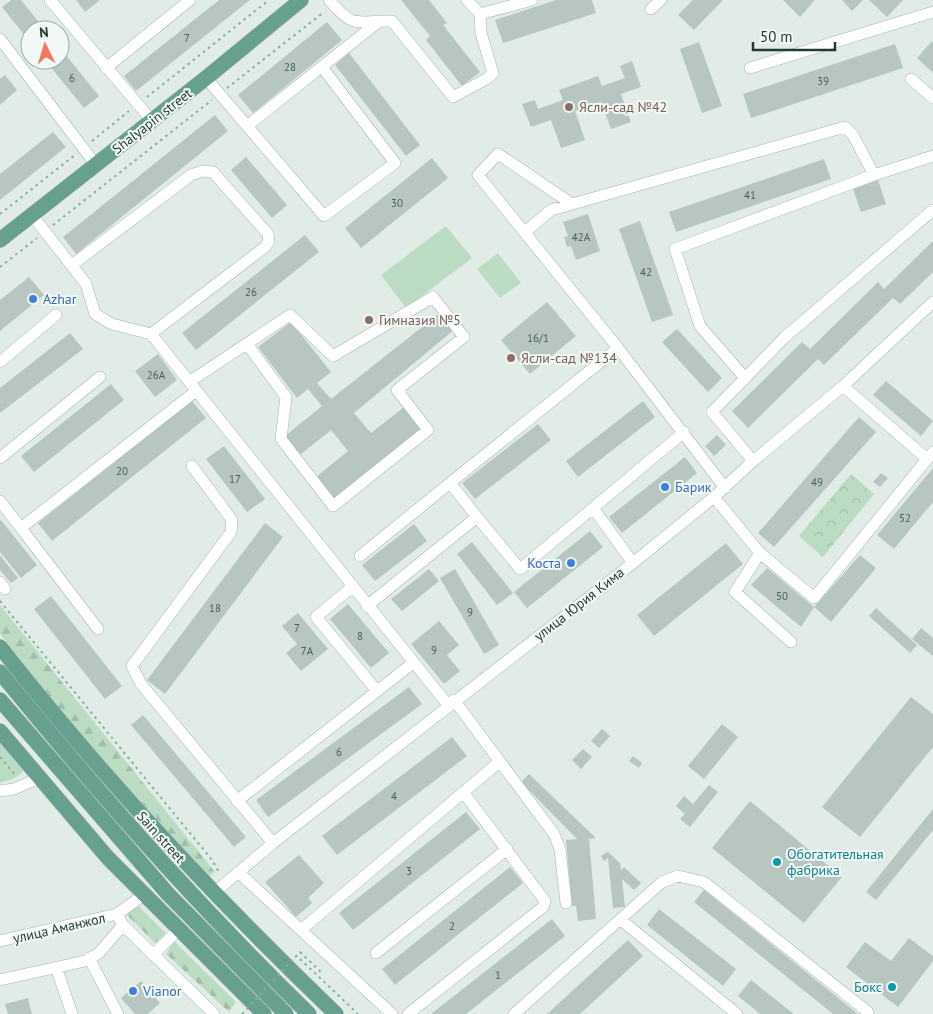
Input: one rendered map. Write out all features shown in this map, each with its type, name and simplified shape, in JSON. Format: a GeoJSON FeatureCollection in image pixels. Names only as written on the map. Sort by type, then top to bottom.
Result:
{"type":"FeatureCollection","features":[{"type":"Feature","properties":{"kind":"main road","name":"Shalyapin street"},"geometry":{"type":"LineString","coordinates":[[0,240],[206,78],[301,0]]}},
{"type":"Feature","properties":{"kind":"main road","name":"Sain street"},"geometry":{"type":"LineString","coordinates":[[0,647],[122,793],[194,874],[219,889],[316,995],[336,1014]]}},
{"type":"Feature","properties":{"kind":"main road","name":"Sain street"},"geometry":{"type":"LineString","coordinates":[[0,672],[87,778],[180,883],[309,1014]]}},
{"type":"Feature","properties":{"kind":"main road"},"geometry":{"type":"LineString","coordinates":[[0,700],[121,843],[250,980],[286,1014]]}},
{"type":"Feature","properties":{"kind":"main road"},"geometry":{"type":"LineString","coordinates":[[0,731],[108,858],[263,1014]]}},
{"type":"Feature","properties":{"kind":"main road"},"geometry":{"type":"LineString","coordinates":[[126,821],[194,874]]}},
{"type":"Feature","properties":{"kind":"main road"},"geometry":{"type":"LineString","coordinates":[[121,843],[176,925]]}},
{"type":"Feature","properties":{"kind":"main road"},"geometry":{"type":"LineString","coordinates":[[316,995],[327,1014]]}},
{"type":"Feature","properties":{"kind":"street"},"geometry":{"type":"LineString","coordinates":[[50,0],[152,121]]}},
{"type":"Feature","properties":{"kind":"street"},"geometry":{"type":"LineString","coordinates":[[106,68],[190,0]]}},
{"type":"Feature","properties":{"kind":"street"},"geometry":{"type":"LineString","coordinates":[[331,2],[351,21],[363,24],[392,21],[453,97],[488,78],[493,73],[481,33],[480,14],[467,0]]}},
{"type":"Feature","properties":{"kind":"street"},"geometry":{"type":"LineString","coordinates":[[480,14],[532,0]]}},
{"type":"Feature","properties":{"kind":"street"},"geometry":{"type":"LineString","coordinates":[[652,9],[661,0]]}},
{"type":"Feature","properties":{"kind":"street"},"geometry":{"type":"LineString","coordinates":[[750,68],[933,12]]}},
{"type":"Feature","properties":{"kind":"street"},"geometry":{"type":"LineString","coordinates":[[247,126],[379,21]]}},
{"type":"Feature","properties":{"kind":"street"},"geometry":{"type":"LineString","coordinates":[[0,39],[4,54],[96,165]]}},
{"type":"Feature","properties":{"kind":"street"},"geometry":{"type":"LineString","coordinates":[[206,78],[324,216],[395,163],[322,67]]}},
{"type":"Feature","properties":{"kind":"street"},"geometry":{"type":"LineString","coordinates":[[911,79],[933,98]]}},
{"type":"Feature","properties":{"kind":"street"},"geometry":{"type":"LineString","coordinates":[[525,232],[551,210],[845,127],[853,135],[874,175]]}},
{"type":"Feature","properties":{"kind":"street"},"geometry":{"type":"LineString","coordinates":[[572,204],[498,154],[478,175],[618,348],[725,488]]}},
{"type":"Feature","properties":{"kind":"street"},"geometry":{"type":"LineString","coordinates":[[745,378],[700,326],[675,249],[874,175],[933,156]]}},
{"type":"Feature","properties":{"kind":"street"},"geometry":{"type":"LineString","coordinates":[[72,265],[191,175],[203,171],[213,172],[268,234],[269,241],[265,247],[150,334]]}},
{"type":"Feature","properties":{"kind":"street"},"geometry":{"type":"LineString","coordinates":[[753,461],[712,412],[785,336],[933,210]]}},
{"type":"Feature","properties":{"kind":"street"},"geometry":{"type":"LineString","coordinates":[[32,215],[86,284],[95,314],[112,324],[150,334],[413,663],[451,703],[499,762],[554,834],[560,849],[566,903]]}},
{"type":"Feature","properties":{"kind":"street"},"geometry":{"type":"LineString","coordinates":[[21,528],[246,344],[290,315],[333,356],[434,297],[464,337],[397,390],[428,430],[333,506],[281,439],[286,397],[246,344]]}},
{"type":"Feature","properties":{"kind":"street","name":"улица Юрия Кима"},"geometry":{"type":"LineString","coordinates":[[219,889],[273,843],[633,563],[725,488],[753,461],[843,386],[933,302]]}},
{"type":"Feature","properties":{"kind":"street"},"geometry":{"type":"LineString","coordinates":[[0,362],[56,315]]}},
{"type":"Feature","properties":{"kind":"street"},"geometry":{"type":"LineString","coordinates":[[360,556],[618,348]]}},
{"type":"Feature","properties":{"kind":"street"},"geometry":{"type":"LineString","coordinates":[[0,458],[100,377]]}},
{"type":"Feature","properties":{"kind":"street"},"geometry":{"type":"LineString","coordinates":[[714,497],[760,553],[814,598],[930,455],[843,386]]}},
{"type":"Feature","properties":{"kind":"street"},"geometry":{"type":"LineString","coordinates":[[450,483],[520,569],[684,432]]}},
{"type":"Feature","properties":{"kind":"street"},"geometry":{"type":"LineString","coordinates":[[192,466],[232,520],[231,532],[132,666],[141,684],[273,843]]}},
{"type":"Feature","properties":{"kind":"street"},"geometry":{"type":"LineString","coordinates":[[0,501],[98,629]]}},
{"type":"Feature","properties":{"kind":"street"},"geometry":{"type":"LineString","coordinates":[[593,508],[633,563]]}},
{"type":"Feature","properties":{"kind":"street"},"geometry":{"type":"LineString","coordinates":[[367,606],[477,518]]}},
{"type":"Feature","properties":{"kind":"street"},"geometry":{"type":"LineString","coordinates":[[760,553],[735,592],[791,642]]}},
{"type":"Feature","properties":{"kind":"street"},"geometry":{"type":"LineString","coordinates":[[352,588],[316,617],[377,692]]}},
{"type":"Feature","properties":{"kind":"street"},"geometry":{"type":"LineString","coordinates":[[237,801],[413,663]]}},
{"type":"Feature","properties":{"kind":"street"},"geometry":{"type":"LineString","coordinates":[[300,930],[499,762]]}},
{"type":"Feature","properties":{"kind":"street"},"geometry":{"type":"LineString","coordinates":[[0,791],[14,789],[39,778]]}},
{"type":"Feature","properties":{"kind":"street"},"geometry":{"type":"LineString","coordinates":[[408,1014],[543,908],[545,901],[463,792]]}},
{"type":"Feature","properties":{"kind":"street"},"geometry":{"type":"LineString","coordinates":[[376,953],[507,849]]}},
{"type":"Feature","properties":{"kind":"street"},"geometry":{"type":"LineString","coordinates":[[238,872],[392,1014]]}},
{"type":"Feature","properties":{"kind":"street"},"geometry":{"type":"LineString","coordinates":[[514,1014],[662,882],[678,876],[704,882],[868,1012]]}},
{"type":"Feature","properties":{"kind":"street"},"geometry":{"type":"LineString","coordinates":[[0,980],[89,958],[99,953],[120,920],[145,894]]}},
{"type":"Feature","properties":{"kind":"street"},"geometry":{"type":"LineString","coordinates":[[120,920],[214,1014]]}},
{"type":"Feature","properties":{"kind":"street","name":"улица Аманжол"},"geometry":{"type":"LineString","coordinates":[[0,941],[120,920]]}},
{"type":"Feature","properties":{"kind":"street"},"geometry":{"type":"LineString","coordinates":[[621,920],[737,1014]]}},
{"type":"Feature","properties":{"kind":"street"},"geometry":{"type":"LineString","coordinates":[[153,955],[176,925]]}},
{"type":"Feature","properties":{"kind":"street"},"geometry":{"type":"LineString","coordinates":[[89,958],[118,1014]]}},
{"type":"Feature","properties":{"kind":"street"},"geometry":{"type":"LineString","coordinates":[[56,967],[72,1014]]}},
{"type":"Feature","properties":{"kind":"path"},"geometry":{"type":"LineString","coordinates":[[0,267],[219,94],[331,2]]}},
{"type":"Feature","properties":{"kind":"path"},"geometry":{"type":"LineString","coordinates":[[0,601],[212,860],[219,889]]}},
{"type":"Feature","properties":{"kind":"path"},"geometry":{"type":"LineString","coordinates":[[290,950],[358,1014]]}},
{"type":"Feature","properties":{"kind":"path"},"geometry":{"type":"LineString","coordinates":[[242,1014],[300,952],[321,972],[318,976]]}},
{"type":"Feature","properties":{"kind":"green space"},"geometry":{"type":"Polygon","coordinates":[[[446,226],[472,258],[406,308],[381,275],[446,226]]]}},
{"type":"Feature","properties":{"kind":"green space"},"geometry":{"type":"Polygon","coordinates":[[[498,253],[521,283],[500,298],[477,269],[498,253]]]}},
{"type":"Feature","properties":{"kind":"green space"},"geometry":{"type":"Polygon","coordinates":[[[851,474],[874,494],[823,557],[799,536],[851,474]]]}},
{"type":"Feature","properties":{"kind":"green space"},"geometry":{"type":"Polygon","coordinates":[[[0,605],[215,872],[204,879],[56,706],[0,634],[0,605]]]}},
{"type":"Feature","properties":{"kind":"green space"},"geometry":{"type":"Polygon","coordinates":[[[0,743],[23,771],[17,777],[0,783],[0,743]]]}},
{"type":"Feature","properties":{"kind":"green space"},"geometry":{"type":"Polygon","coordinates":[[[135,903],[166,933],[155,943],[123,911],[135,903]]]}},
{"type":"Feature","properties":{"kind":"green space"},"geometry":{"type":"Polygon","coordinates":[[[174,941],[236,1002],[229,1012],[166,954],[174,941]]]}},
{"type":"Feature","properties":{"kind":"building"},"geometry":{"type":"Polygon","coordinates":[[[11,0],[21,0],[37,20],[20,20],[20,30],[2,7],[11,0]]]}},
{"type":"Feature","properties":{"kind":"building"},"geometry":{"type":"Polygon","coordinates":[[[76,0],[100,0],[85,12],[76,0]]]}},
{"type":"Feature","properties":{"kind":"building"},"geometry":{"type":"Polygon","coordinates":[[[219,0],[250,0],[136,91],[124,76],[219,0]]]}},
{"type":"Feature","properties":{"kind":"building"},"geometry":{"type":"Polygon","coordinates":[[[401,0],[429,0],[447,23],[443,25],[480,72],[462,86],[426,40],[430,36],[401,0]]]}},
{"type":"Feature","properties":{"kind":"building"},"geometry":{"type":"Polygon","coordinates":[[[556,0],[592,0],[596,13],[503,43],[495,20],[556,0]]]}},
{"type":"Feature","properties":{"kind":"building"},"geometry":{"type":"Polygon","coordinates":[[[693,0],[723,0],[694,30],[678,15],[693,0]]]}},
{"type":"Feature","properties":{"kind":"building"},"geometry":{"type":"Polygon","coordinates":[[[783,0],[815,0],[800,17],[783,0]]]}},
{"type":"Feature","properties":{"kind":"building"},"geometry":{"type":"Polygon","coordinates":[[[842,0],[863,0],[852,11],[842,0]]]}},
{"type":"Feature","properties":{"kind":"building"},"geometry":{"type":"Polygon","coordinates":[[[869,0],[903,0],[887,17],[869,0]]]}},
{"type":"Feature","properties":{"kind":"building"},"geometry":{"type":"Polygon","coordinates":[[[327,22],[342,40],[253,113],[238,95],[327,22]]]}},
{"type":"Feature","properties":{"kind":"building"},"geometry":{"type":"Polygon","coordinates":[[[932,41],[933,43],[933,73],[917,58],[932,41]]]}},
{"type":"Feature","properties":{"kind":"building"},"geometry":{"type":"Polygon","coordinates":[[[699,42],[722,106],[702,113],[680,49],[699,42]]]}},
{"type":"Feature","properties":{"kind":"building"},"geometry":{"type":"Polygon","coordinates":[[[895,44],[903,68],[751,118],[743,94],[895,44]]]}},
{"type":"Feature","properties":{"kind":"building"},"geometry":{"type":"Polygon","coordinates":[[[349,53],[420,145],[406,156],[335,65],[349,53]]]}},
{"type":"Feature","properties":{"kind":"building"},"geometry":{"type":"Polygon","coordinates":[[[70,60],[99,96],[84,108],[53,70],[70,70],[70,60]]]}},
{"type":"Feature","properties":{"kind":"building"},"geometry":{"type":"Polygon","coordinates":[[[632,61],[641,87],[621,94],[631,122],[611,129],[601,102],[575,111],[585,140],[561,148],[551,120],[531,127],[522,104],[535,100],[538,109],[563,100],[559,90],[598,76],[602,86],[625,78],[620,66],[632,61]]]}},
{"type":"Feature","properties":{"kind":"building"},"geometry":{"type":"Polygon","coordinates":[[[5,75],[17,90],[0,105],[0,79],[5,75]]]}},
{"type":"Feature","properties":{"kind":"building"},"geometry":{"type":"Polygon","coordinates":[[[215,115],[228,131],[76,254],[63,237],[215,115]]]}},
{"type":"Feature","properties":{"kind":"building"},"geometry":{"type":"Polygon","coordinates":[[[53,132],[66,147],[0,200],[0,174],[53,132]]]}},
{"type":"Feature","properties":{"kind":"building"},"geometry":{"type":"Polygon","coordinates":[[[246,157],[287,205],[272,218],[231,170],[246,157]]]}},
{"type":"Feature","properties":{"kind":"building"},"geometry":{"type":"Polygon","coordinates":[[[432,158],[448,178],[361,248],[345,228],[432,158]]]}},
{"type":"Feature","properties":{"kind":"building"},"geometry":{"type":"Polygon","coordinates":[[[824,159],[831,179],[676,232],[669,212],[824,159]]]}},
{"type":"Feature","properties":{"kind":"building"},"geometry":{"type":"Polygon","coordinates":[[[878,180],[886,204],[861,212],[853,189],[878,180]]]}},
{"type":"Feature","properties":{"kind":"building"},"geometry":{"type":"Polygon","coordinates":[[[588,214],[600,251],[576,260],[571,246],[567,247],[564,237],[568,236],[563,222],[588,214]]]}},
{"type":"Feature","properties":{"kind":"building"},"geometry":{"type":"Polygon","coordinates":[[[640,221],[673,315],[652,322],[619,229],[640,221]]]}},
{"type":"Feature","properties":{"kind":"building"},"geometry":{"type":"Polygon","coordinates":[[[305,235],[319,252],[196,350],[182,333],[305,235]]]}},
{"type":"Feature","properties":{"kind":"building"},"geometry":{"type":"Polygon","coordinates":[[[933,241],[933,272],[900,304],[893,298],[824,365],[818,359],[748,428],[732,411],[802,342],[810,349],[878,282],[884,289],[933,241]]]}},
{"type":"Feature","properties":{"kind":"building"},"geometry":{"type":"Polygon","coordinates":[[[29,277],[44,295],[0,331],[0,300],[29,277]]]}},
{"type":"Feature","properties":{"kind":"building"},"geometry":{"type":"Polygon","coordinates":[[[547,302],[576,336],[530,374],[501,340],[547,302]]]}},
{"type":"Feature","properties":{"kind":"building"},"geometry":{"type":"Polygon","coordinates":[[[441,312],[455,329],[354,413],[371,433],[404,407],[422,430],[334,499],[316,477],[348,451],[331,430],[300,455],[285,436],[322,406],[308,389],[297,398],[258,347],[291,322],[331,372],[317,383],[331,399],[441,312]]]}},
{"type":"Feature","properties":{"kind":"building"},"geometry":{"type":"Polygon","coordinates":[[[677,329],[722,378],[708,392],[662,342],[677,329]]]}},
{"type":"Feature","properties":{"kind":"building"},"geometry":{"type":"Polygon","coordinates":[[[70,333],[83,349],[0,413],[0,388],[70,333]]]}},
{"type":"Feature","properties":{"kind":"building"},"geometry":{"type":"Polygon","coordinates":[[[158,354],[177,380],[155,397],[135,371],[158,354]]]}},
{"type":"Feature","properties":{"kind":"building"},"geometry":{"type":"Polygon","coordinates":[[[886,381],[933,421],[921,436],[873,395],[886,381]]]}},
{"type":"Feature","properties":{"kind":"building"},"geometry":{"type":"Polygon","coordinates":[[[111,384],[124,400],[34,472],[21,456],[111,384]]]}},
{"type":"Feature","properties":{"kind":"building"},"geometry":{"type":"Polygon","coordinates":[[[192,401],[206,418],[52,541],[38,523],[192,401]]]}},
{"type":"Feature","properties":{"kind":"building"},"geometry":{"type":"Polygon","coordinates":[[[643,401],[655,417],[578,477],[566,461],[643,401]]]}},
{"type":"Feature","properties":{"kind":"building"},"geometry":{"type":"Polygon","coordinates":[[[859,417],[876,432],[774,547],[758,533],[859,417]]]}},
{"type":"Feature","properties":{"kind":"building"},"geometry":{"type":"Polygon","coordinates":[[[538,424],[551,440],[475,499],[462,483],[538,424]]]}},
{"type":"Feature","properties":{"kind":"building"},"geometry":{"type":"Polygon","coordinates":[[[717,435],[726,445],[714,456],[705,446],[717,435]]]}},
{"type":"Feature","properties":{"kind":"building"},"geometry":{"type":"Polygon","coordinates":[[[224,446],[265,499],[247,512],[206,459],[224,446]]]}},
{"type":"Feature","properties":{"kind":"building"},"geometry":{"type":"Polygon","coordinates":[[[685,457],[697,473],[622,533],[609,517],[685,457]]]}},
{"type":"Feature","properties":{"kind":"building"},"geometry":{"type":"Polygon","coordinates":[[[933,468],[933,502],[894,549],[877,535],[933,468]]]}},
{"type":"Feature","properties":{"kind":"building"},"geometry":{"type":"Polygon","coordinates":[[[881,473],[888,478],[880,487],[873,482],[881,473]]]}},
{"type":"Feature","properties":{"kind":"building"},"geometry":{"type":"Polygon","coordinates":[[[0,519],[37,565],[21,578],[0,552],[0,519]]]}},
{"type":"Feature","properties":{"kind":"building"},"geometry":{"type":"Polygon","coordinates":[[[265,523],[283,537],[165,694],[147,680],[265,523]]]}},
{"type":"Feature","properties":{"kind":"building"},"geometry":{"type":"Polygon","coordinates":[[[414,524],[427,541],[375,581],[362,565],[414,524]]]}},
{"type":"Feature","properties":{"kind":"building"},"geometry":{"type":"Polygon","coordinates":[[[590,531],[603,547],[527,608],[514,592],[590,531]]]}},
{"type":"Feature","properties":{"kind":"building"},"geometry":{"type":"Polygon","coordinates":[[[472,542],[513,593],[497,605],[457,554],[472,542]]]}},
{"type":"Feature","properties":{"kind":"building"},"geometry":{"type":"Polygon","coordinates":[[[726,543],[743,564],[654,636],[637,615],[726,543]]]}},
{"type":"Feature","properties":{"kind":"building"},"geometry":{"type":"Polygon","coordinates":[[[0,555],[18,578],[11,583],[0,570],[0,555]]]}},
{"type":"Feature","properties":{"kind":"building"},"geometry":{"type":"Polygon","coordinates":[[[860,555],[876,568],[831,622],[814,607],[860,555]]]}},
{"type":"Feature","properties":{"kind":"building"},"geometry":{"type":"Polygon","coordinates":[[[767,568],[814,607],[801,627],[751,585],[767,568]]]}},
{"type":"Feature","properties":{"kind":"building"},"geometry":{"type":"Polygon","coordinates":[[[429,569],[439,581],[402,611],[391,599],[429,569]]]}},
{"type":"Feature","properties":{"kind":"building"},"geometry":{"type":"Polygon","coordinates":[[[455,569],[499,645],[484,654],[440,578],[455,569]]]}},
{"type":"Feature","properties":{"kind":"building"},"geometry":{"type":"Polygon","coordinates":[[[51,596],[122,686],[105,699],[34,609],[51,596]]]}},
{"type":"Feature","properties":{"kind":"building"},"geometry":{"type":"Polygon","coordinates":[[[348,604],[389,653],[371,668],[330,619],[348,604]]]}},
{"type":"Feature","properties":{"kind":"building"},"geometry":{"type":"Polygon","coordinates":[[[876,608],[917,645],[910,653],[869,616],[876,608]]]}},
{"type":"Feature","properties":{"kind":"building"},"geometry":{"type":"Polygon","coordinates":[[[298,613],[328,649],[301,671],[286,653],[297,644],[282,626],[298,613]]]}},
{"type":"Feature","properties":{"kind":"building"},"geometry":{"type":"Polygon","coordinates":[[[439,621],[459,645],[447,655],[460,671],[444,684],[411,644],[439,621]]]}},
{"type":"Feature","properties":{"kind":"building"},"geometry":{"type":"Polygon","coordinates":[[[921,628],[933,638],[933,656],[912,639],[921,628]]]}},
{"type":"Feature","properties":{"kind":"building"},"geometry":{"type":"Polygon","coordinates":[[[409,687],[422,704],[268,817],[256,800],[409,687]]]}},
{"type":"Feature","properties":{"kind":"building"},"geometry":{"type":"Polygon","coordinates":[[[911,697],[933,714],[933,747],[860,837],[822,807],[911,697]]]}},
{"type":"Feature","properties":{"kind":"building"},"geometry":{"type":"Polygon","coordinates":[[[143,715],[246,837],[234,847],[131,725],[143,715]]]}},
{"type":"Feature","properties":{"kind":"building"},"geometry":{"type":"Polygon","coordinates":[[[722,724],[738,737],[704,779],[688,766],[722,724]]]}},
{"type":"Feature","properties":{"kind":"building"},"geometry":{"type":"Polygon","coordinates":[[[602,729],[610,736],[599,748],[591,741],[602,729]]]}},
{"type":"Feature","properties":{"kind":"building"},"geometry":{"type":"Polygon","coordinates":[[[452,737],[467,756],[337,855],[322,836],[452,737]]]}},
{"type":"Feature","properties":{"kind":"building"},"geometry":{"type":"Polygon","coordinates":[[[583,749],[592,757],[581,769],[572,760],[583,749]]]}},
{"type":"Feature","properties":{"kind":"building"},"geometry":{"type":"Polygon","coordinates":[[[633,756],[642,763],[639,768],[629,761],[633,756]]]}},
{"type":"Feature","properties":{"kind":"building"},"geometry":{"type":"Polygon","coordinates":[[[529,774],[596,838],[589,839],[596,919],[578,921],[576,906],[572,906],[566,840],[577,839],[521,782],[529,774]]]}},
{"type":"Feature","properties":{"kind":"building"},"geometry":{"type":"Polygon","coordinates":[[[709,785],[718,792],[690,827],[680,819],[685,814],[676,806],[684,796],[693,804],[709,785]]]}},
{"type":"Feature","properties":{"kind":"building","name":"Обогатительная фабрика"},"geometry":{"type":"Polygon","coordinates":[[[750,801],[842,877],[804,923],[712,848],[750,801]]]}},
{"type":"Feature","properties":{"kind":"building"},"geometry":{"type":"Polygon","coordinates":[[[933,809],[933,830],[876,900],[866,892],[933,809]]]}},
{"type":"Feature","properties":{"kind":"building"},"geometry":{"type":"Polygon","coordinates":[[[466,812],[480,829],[353,930],[339,913],[466,812]]]}},
{"type":"Feature","properties":{"kind":"building"},"geometry":{"type":"Polygon","coordinates":[[[608,852],[620,863],[621,870],[624,867],[641,883],[634,890],[622,879],[625,907],[613,908],[608,858],[604,861],[601,856],[608,852]]]}},
{"type":"Feature","properties":{"kind":"building"},"geometry":{"type":"Polygon","coordinates":[[[299,855],[324,883],[308,898],[312,903],[296,917],[265,882],[299,855]]]}},
{"type":"Feature","properties":{"kind":"building"},"geometry":{"type":"Polygon","coordinates":[[[510,867],[523,883],[395,985],[382,969],[510,867]]]}},
{"type":"Feature","properties":{"kind":"building"},"geometry":{"type":"Polygon","coordinates":[[[704,890],[858,1014],[833,1014],[694,902],[704,890]]]}},
{"type":"Feature","properties":{"kind":"building"},"geometry":{"type":"Polygon","coordinates":[[[659,909],[736,969],[723,986],[647,925],[659,909]]]}},
{"type":"Feature","properties":{"kind":"building"},"geometry":{"type":"Polygon","coordinates":[[[552,919],[565,936],[466,1014],[431,1014],[552,919]]]}},
{"type":"Feature","properties":{"kind":"building","name":"Бокс"},"geometry":{"type":"Polygon","coordinates":[[[909,938],[933,956],[933,961],[898,1007],[846,967],[865,942],[891,961],[909,938]]]}},
{"type":"Feature","properties":{"kind":"building"},"geometry":{"type":"Polygon","coordinates":[[[628,940],[643,956],[580,1014],[547,1014],[628,940]]]}},
{"type":"Feature","properties":{"kind":"building"},"geometry":{"type":"Polygon","coordinates":[[[751,980],[794,1014],[760,1014],[738,996],[751,980]]]}},
{"type":"Feature","properties":{"kind":"building"},"geometry":{"type":"Polygon","coordinates":[[[141,981],[160,1003],[148,1014],[135,1014],[121,998],[141,981]]]}},
{"type":"Feature","properties":{"kind":"building"},"geometry":{"type":"Polygon","coordinates":[[[28,998],[32,1014],[8,1014],[5,1004],[28,998]]]}},
{"type":"Feature","properties":{"kind":"place","name":"Ясли-сад №42"},"geometry":{"type":"Point","coordinates":[569,107]}},
{"type":"Feature","properties":{"kind":"place","name":"Azhar"},"geometry":{"type":"Point","coordinates":[33,299]}},
{"type":"Feature","properties":{"kind":"place","name":"Гимназия №5"},"geometry":{"type":"Point","coordinates":[369,320]}},
{"type":"Feature","properties":{"kind":"place","name":"Ясли-сад №134"},"geometry":{"type":"Point","coordinates":[511,358]}},
{"type":"Feature","properties":{"kind":"place","name":"Барик"},"geometry":{"type":"Point","coordinates":[665,487]}},
{"type":"Feature","properties":{"kind":"place","name":"Коста"},"geometry":{"type":"Point","coordinates":[571,563]}},
{"type":"Feature","properties":{"kind":"place","name":"Обогатительная фабрика"},"geometry":{"type":"Point","coordinates":[777,862]}},
{"type":"Feature","properties":{"kind":"place","name":"Бокс"},"geometry":{"type":"Point","coordinates":[892,987]}},
{"type":"Feature","properties":{"kind":"place","name":"Vianor"},"geometry":{"type":"Point","coordinates":[133,991]}}]}
